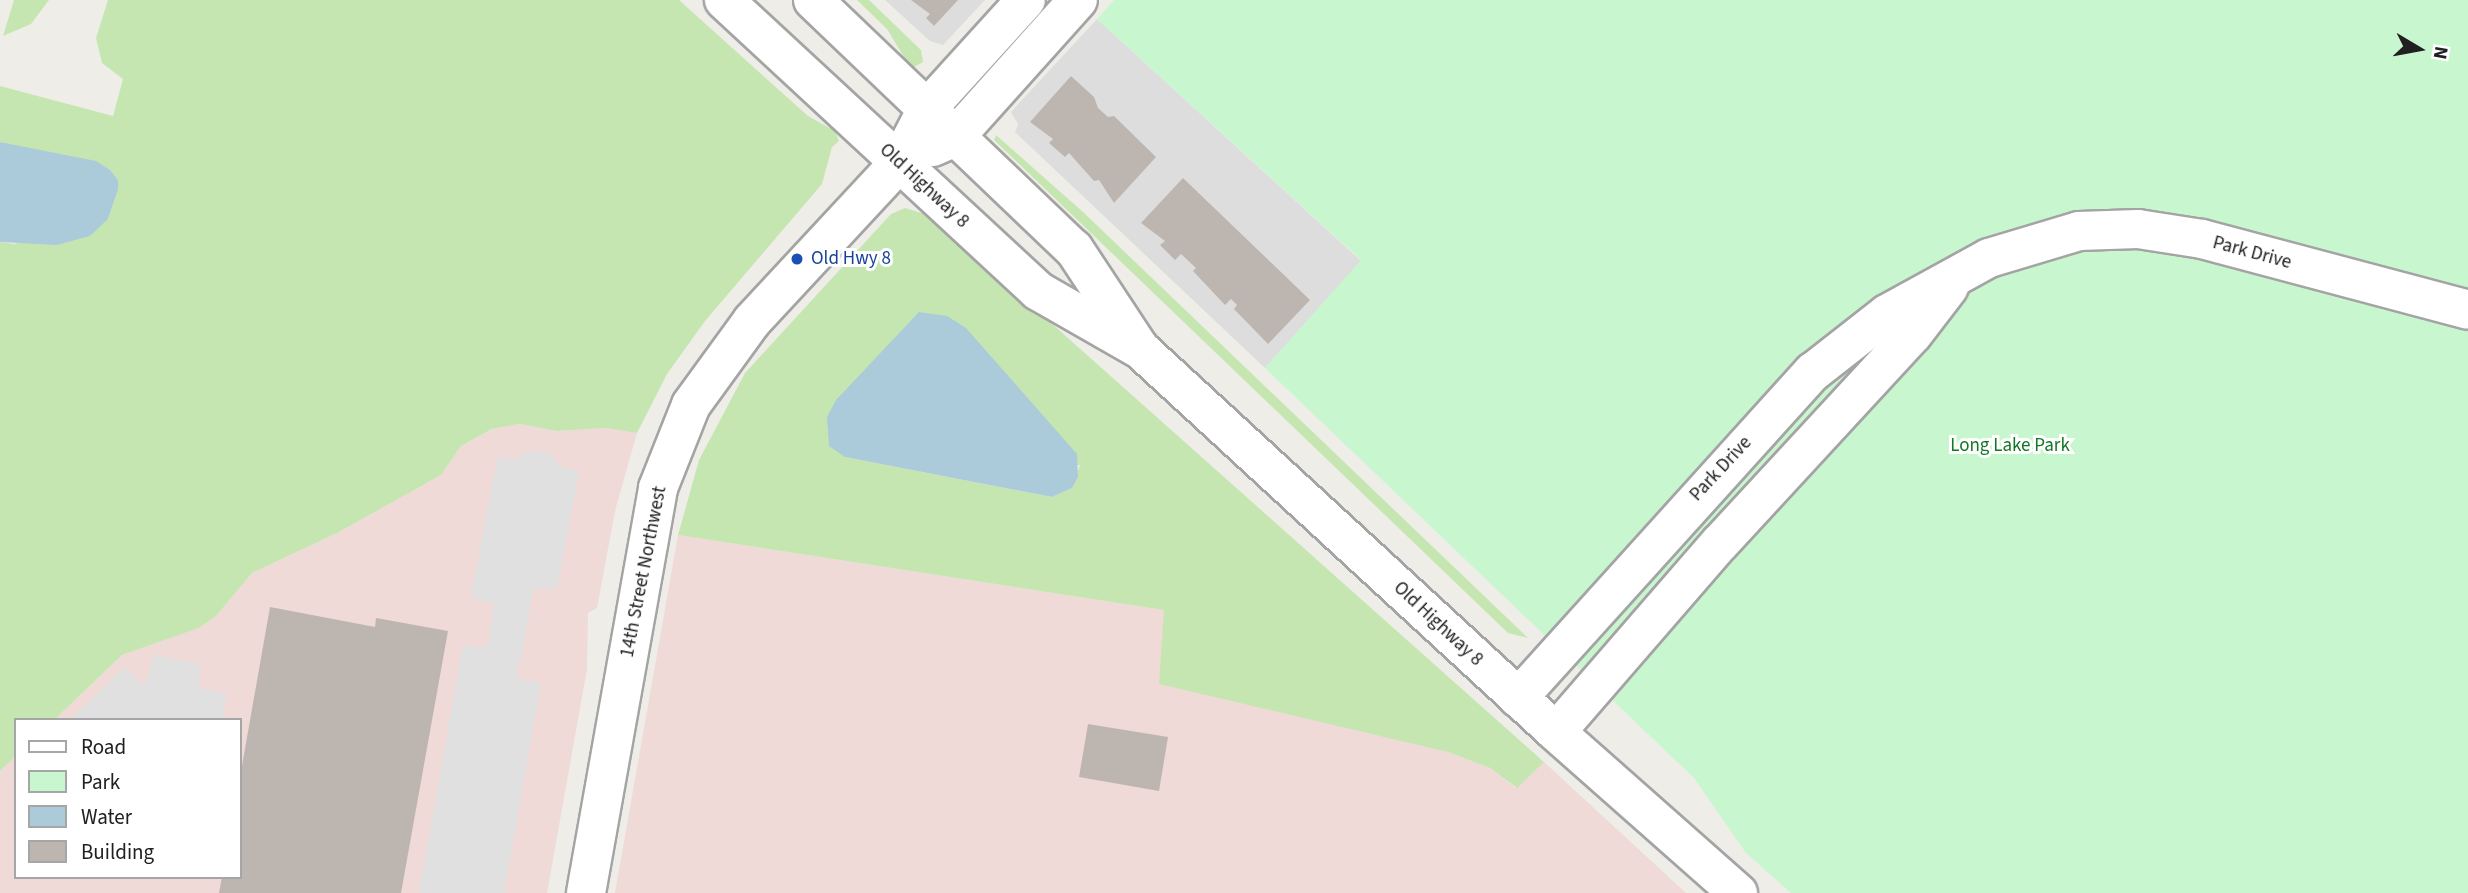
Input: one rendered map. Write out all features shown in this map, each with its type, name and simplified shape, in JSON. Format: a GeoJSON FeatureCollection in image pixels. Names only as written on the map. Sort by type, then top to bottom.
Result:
{"type":"FeatureCollection","features":[{"type":"Feature","properties":{"kind":"street","name":"Old Highway 8"},"geometry":{"type":"LineString","coordinates":[[724,0],[1038,292],[1141,350],[1518,698],[1738,893]]}},
{"type":"Feature","properties":{"kind":"street","name":"Old Highway 8"},"geometry":{"type":"LineString","coordinates":[[813,0],[1074,249],[1141,350]]}},
{"type":"Feature","properties":{"kind":"street","name":"14th Street Northwest"},"geometry":{"type":"LineString","coordinates":[[586,893],[648,540],[659,488],[677,437],[709,374],[744,332],[900,163],[927,109],[1026,0]]}},
{"type":"Feature","properties":{"kind":"street","name":"14th Street Northwest"},"geometry":{"type":"LineString","coordinates":[[900,163],[955,136],[1072,2]]}},
{"type":"Feature","properties":{"kind":"street","name":"Park Drive"},"geometry":{"type":"LineString","coordinates":[[1518,698],[1683,510],[1813,372],[1887,314],[1989,258],[2053,236],[2138,229],[2202,239],[2468,310]]}},
{"type":"Feature","properties":{"kind":"street","name":"Park Drive"},"geometry":{"type":"LineString","coordinates":[[1556,732],[1720,543],[1913,334],[1957,277]]}},
{"type":"Feature","properties":{"kind":"street"},"geometry":{"type":"LineString","coordinates":[[1793,394],[1827,427]]}},
{"type":"Feature","properties":{"kind":"street"},"geometry":{"type":"LineString","coordinates":[[1683,510],[1720,543]]}},
{"type":"Feature","properties":{"kind":"shaded area"},"geometry":{"type":"Polygon","coordinates":[[[885,0],[985,0],[943,45],[930,41],[885,0]]]}},
{"type":"Feature","properties":{"kind":"shaded area"},"geometry":{"type":"Polygon","coordinates":[[[1097,19],[1361,261],[1265,368],[1015,132],[1018,124],[1011,112],[1097,19]]]}},
{"type":"Feature","properties":{"kind":"shaded area"},"geometry":{"type":"Polygon","coordinates":[[[519,424],[557,431],[606,428],[637,433],[615,511],[597,608],[588,613],[587,669],[547,893],[0,893],[0,771],[14,758],[14,879],[242,879],[242,718],[56,718],[122,655],[199,628],[216,616],[252,573],[337,533],[441,475],[461,446],[493,429],[519,424]]]}},
{"type":"Feature","properties":{"kind":"shaded area"},"geometry":{"type":"Polygon","coordinates":[[[527,450],[552,454],[559,466],[579,471],[557,589],[533,589],[522,657],[516,669],[518,678],[541,683],[504,893],[419,893],[463,645],[481,648],[488,644],[494,604],[471,597],[498,456],[516,459],[527,450]]]}},
{"type":"Feature","properties":{"kind":"shaded area"},"geometry":{"type":"Polygon","coordinates":[[[678,535],[1164,610],[1448,752],[1490,768],[1516,788],[1544,762],[1686,893],[615,893],[678,535]]]}},
{"type":"Feature","properties":{"kind":"shaded area"},"geometry":{"type":"Polygon","coordinates":[[[153,655],[200,664],[199,688],[227,694],[222,718],[72,718],[125,667],[141,684],[147,682],[153,655]]]}},
{"type":"Feature","properties":{"kind":"green space"},"geometry":{"type":"Polygon","coordinates":[[[14,0],[49,0],[31,24],[3,36],[14,0]]]}},
{"type":"Feature","properties":{"kind":"green space"},"geometry":{"type":"Polygon","coordinates":[[[108,0],[679,0],[808,116],[835,131],[839,141],[832,147],[822,184],[705,321],[667,374],[637,433],[606,428],[557,431],[519,424],[492,429],[461,446],[441,475],[337,533],[252,573],[216,616],[199,628],[122,655],[56,718],[14,718],[14,758],[0,771],[0,242],[14,244],[108,219],[118,190],[118,180],[0,142],[0,86],[113,116],[123,79],[102,63],[96,38],[108,0]]]}},
{"type":"Feature","properties":{"kind":"green space"},"geometry":{"type":"Polygon","coordinates":[[[857,0],[869,0],[921,50],[923,62],[914,67],[907,62],[887,29],[857,0]]]}},
{"type":"Feature","properties":{"kind":"green space","name":"Long Lake Park"},"geometry":{"type":"Polygon","coordinates":[[[1114,0],[2468,0],[2468,893],[1791,893],[1746,853],[1694,778],[1265,368],[1361,260],[1097,19],[1114,0]]]}},
{"type":"Feature","properties":{"kind":"green space"},"geometry":{"type":"Polygon","coordinates":[[[996,135],[1083,212],[1528,638],[1508,633],[994,140],[996,135]]]}},
{"type":"Feature","properties":{"kind":"green space"},"geometry":{"type":"Polygon","coordinates":[[[905,208],[931,216],[1544,762],[1517,788],[1490,768],[1448,752],[1159,684],[1164,610],[678,535],[699,460],[745,373],[891,214],[905,208]],[[845,457],[1052,497],[1072,488],[1080,465],[845,457]]]}},
{"type":"Feature","properties":{"kind":"water"},"geometry":{"type":"Polygon","coordinates":[[[0,142],[96,161],[110,170],[118,180],[118,190],[108,219],[90,236],[57,245],[0,242],[0,142]]]}},
{"type":"Feature","properties":{"kind":"water"},"geometry":{"type":"Polygon","coordinates":[[[919,312],[947,316],[966,328],[1077,454],[1078,477],[1072,488],[1052,497],[845,457],[829,446],[827,417],[836,400],[919,312]]]}},
{"type":"Feature","properties":{"kind":"building"},"geometry":{"type":"Polygon","coordinates":[[[911,0],[958,0],[934,26],[926,18],[930,14],[911,0]]]}},
{"type":"Feature","properties":{"kind":"building"},"geometry":{"type":"Polygon","coordinates":[[[1071,76],[1094,97],[1098,108],[1108,117],[1114,116],[1156,157],[1114,203],[1099,180],[1094,181],[1069,153],[1065,157],[1049,143],[1053,139],[1030,122],[1071,76]]]}},
{"type":"Feature","properties":{"kind":"building"},"geometry":{"type":"Polygon","coordinates":[[[1183,178],[1310,300],[1268,344],[1234,309],[1237,305],[1231,299],[1225,305],[1193,271],[1196,268],[1181,254],[1175,260],[1160,245],[1165,241],[1141,223],[1183,178]]]}},
{"type":"Feature","properties":{"kind":"building"},"geometry":{"type":"Polygon","coordinates":[[[270,607],[375,627],[376,618],[448,631],[401,893],[219,893],[222,879],[242,879],[242,766],[270,607]]]}},
{"type":"Feature","properties":{"kind":"building"},"geometry":{"type":"Polygon","coordinates":[[[1088,724],[1168,737],[1159,791],[1079,777],[1088,724]]]}},
{"type":"Feature","properties":{"kind":"place","name":"Old Hwy 8"},"geometry":{"type":"Point","coordinates":[797,259]}}]}
